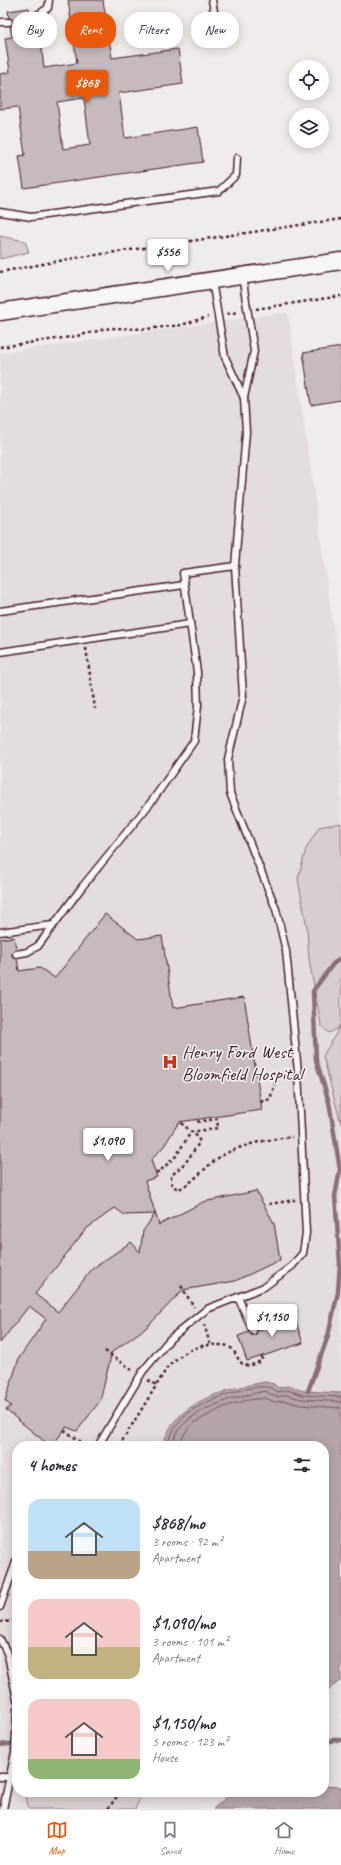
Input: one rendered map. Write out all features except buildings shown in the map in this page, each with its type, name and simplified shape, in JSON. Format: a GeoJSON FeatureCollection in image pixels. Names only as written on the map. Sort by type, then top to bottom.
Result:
{"type":"FeatureCollection","features":[{"type":"Feature","properties":{"kind":"main road"},"geometry":{"type":"LineString","coordinates":[[0,312],[341,261]]}},
{"type":"Feature","properties":{"kind":"lane"},"geometry":{"type":"LineString","coordinates":[[41,12],[48,8],[48,0]]}},
{"type":"Feature","properties":{"kind":"lane"},"geometry":{"type":"LineString","coordinates":[[212,0],[215,12]]}},
{"type":"Feature","properties":{"kind":"lane"},"geometry":{"type":"LineString","coordinates":[[0,22],[9,22]]}},
{"type":"Feature","properties":{"kind":"lane"},"geometry":{"type":"LineString","coordinates":[[0,212],[31,217],[219,191],[236,175],[237,158]]}},
{"type":"Feature","properties":{"kind":"lane"},"geometry":{"type":"LineString","coordinates":[[101,1441],[140,1375],[170,1339],[207,1309],[264,1287],[292,1266],[303,1254],[306,1233],[298,1072],[286,950],[276,909],[230,793],[228,759],[243,696],[235,566],[246,432],[244,398],[254,351],[242,276]]}},
{"type":"Feature","properties":{"kind":"lane"},"geometry":{"type":"LineString","coordinates":[[212,281],[225,357],[244,398]]}},
{"type":"Feature","properties":{"kind":"lane"},"geometry":{"type":"LineString","coordinates":[[16,954],[27,952],[38,946],[82,887],[152,801],[194,741],[198,706],[197,672],[183,573],[235,566]]}},
{"type":"Feature","properties":{"kind":"lane"},"geometry":{"type":"LineString","coordinates":[[0,611],[184,584]]}},
{"type":"Feature","properties":{"kind":"lane"},"geometry":{"type":"LineString","coordinates":[[0,652],[190,624]]}},
{"type":"Feature","properties":{"kind":"lane"},"geometry":{"type":"LineString","coordinates":[[0,932],[53,925]]}},
{"type":"Feature","properties":{"kind":"lane"},"geometry":{"type":"LineString","coordinates":[[238,1297],[253,1331]]}},
{"type":"Feature","properties":{"kind":"lane"},"geometry":{"type":"LineString","coordinates":[[248,1318],[261,1322],[274,1321]]}},
{"type":"Feature","properties":{"kind":"lane"},"geometry":{"type":"LineString","coordinates":[[266,1322],[272,1328]]}},
{"type":"Feature","properties":{"kind":"lane"},"geometry":{"type":"LineString","coordinates":[[0,1607],[12,1573]]}},
{"type":"Feature","properties":{"kind":"lane"},"geometry":{"type":"LineString","coordinates":[[0,1639],[8,1655],[12,1675]]}},
{"type":"Feature","properties":{"kind":"lane"},"geometry":{"type":"LineString","coordinates":[[3,1809],[12,1767]]}},
{"type":"Feature","properties":{"kind":"lane"},"geometry":{"type":"LineString","coordinates":[[0,1776],[10,1777]]}},
{"type":"Feature","properties":{"kind":"path"},"geometry":{"type":"LineString","coordinates":[[0,272],[75,258],[341,219]]}},
{"type":"Feature","properties":{"kind":"path"},"geometry":{"type":"LineString","coordinates":[[0,347],[77,336],[110,328],[146,328],[181,325],[218,315],[341,296]]}},
{"type":"Feature","properties":{"kind":"path"},"geometry":{"type":"LineString","coordinates":[[85,639],[95,709]]}},
{"type":"Feature","properties":{"kind":"path"},"geometry":{"type":"LineString","coordinates":[[260,1102],[270,1099],[277,1078],[283,1075],[298,1072]]}},
{"type":"Feature","properties":{"kind":"path"},"geometry":{"type":"LineString","coordinates":[[156,1172],[159,1172],[176,1156],[191,1132],[218,1128],[217,1119],[196,1122],[196,1120]]}},
{"type":"Feature","properties":{"kind":"path"},"geometry":{"type":"LineString","coordinates":[[181,1123],[199,1138],[199,1144],[186,1162],[171,1176],[171,1182],[174,1187],[179,1189],[188,1184],[223,1155],[251,1144],[300,1136]]}},
{"type":"Feature","properties":{"kind":"path"},"geometry":{"type":"LineString","coordinates":[[269,1204],[305,1200]]}},
{"type":"Feature","properties":{"kind":"path"},"geometry":{"type":"LineString","coordinates":[[121,1441],[167,1368],[177,1358],[201,1346],[210,1344],[227,1346],[233,1350],[240,1362],[245,1366],[259,1362],[262,1360],[262,1356]]}},
{"type":"Feature","properties":{"kind":"path"},"geometry":{"type":"LineString","coordinates":[[105,1351],[156,1385]]}},
{"type":"Feature","properties":{"kind":"path"},"geometry":{"type":"LineString","coordinates":[[64,1430],[80,1441]]}},
{"type":"Feature","properties":{"kind":"path"},"geometry":{"type":"LineString","coordinates":[[0,1622],[12,1621]]}},
{"type":"Feature","properties":{"kind":"path"},"geometry":{"type":"LineString","coordinates":[[108,1809],[116,1797]]}},
{"type":"Feature","properties":{"kind":"shaded area"},"geometry":{"type":"Polygon","coordinates":[[[0,236],[25,241],[29,252],[0,259],[0,236]]]}},
{"type":"Feature","properties":{"kind":"shaded area","name":"Henry Ford West Bloomfield Hospital"},"geometry":{"type":"Polygon","coordinates":[[[288,312],[341,678],[341,1809],[0,1809],[0,353],[288,312]]]}},
{"type":"Feature","properties":{"kind":"shaded area"},"geometry":{"type":"Polygon","coordinates":[[[341,823],[341,1023],[337,1029],[329,1033],[321,1025],[309,959],[307,928],[298,879],[306,849],[319,827],[341,823]]]}},
{"type":"Feature","properties":{"kind":"shaded area"},"geometry":{"type":"Polygon","coordinates":[[[341,1025],[341,1124],[323,1056],[341,1025]]]}},
{"type":"Feature","properties":{"kind":"shaded area"},"geometry":{"type":"Polygon","coordinates":[[[26,1797],[141,1797],[135,1809],[29,1809],[26,1797]]]}},
{"type":"Feature","properties":{"kind":"water"},"geometry":{"type":"Polygon","coordinates":[[[265,1382],[274,1384],[278,1388],[287,1386],[304,1391],[341,1393],[341,1680],[329,1689],[329,1441],[163,1441],[174,1422],[183,1413],[215,1394],[265,1382]]]}},
{"type":"Feature","properties":{"kind":"water"},"geometry":{"type":"Polygon","coordinates":[[[329,1786],[341,1787],[341,1809],[213,1809],[227,1797],[329,1797],[329,1786]]]}},
{"type":"Feature","properties":{"kind":"waterway"},"geometry":{"type":"LineString","coordinates":[[308,1391],[328,1336],[338,1292],[340,1263],[335,1196],[340,1170],[329,1102],[316,1060],[313,991],[333,964],[341,958]]}},
{"type":"Feature","properties":{"kind":"waterway"},"geometry":{"type":"LineString","coordinates":[[329,1742],[341,1740]]}},
{"type":"Feature","properties":{"kind":"waterway"},"geometry":{"type":"LineString","coordinates":[[0,1745],[12,1744]]}},
{"type":"Feature","properties":{"kind":"place","name":"Henry Ford West Bloomfield Hospital"},"geometry":{"type":"Point","coordinates":[170,1062]}}]}
